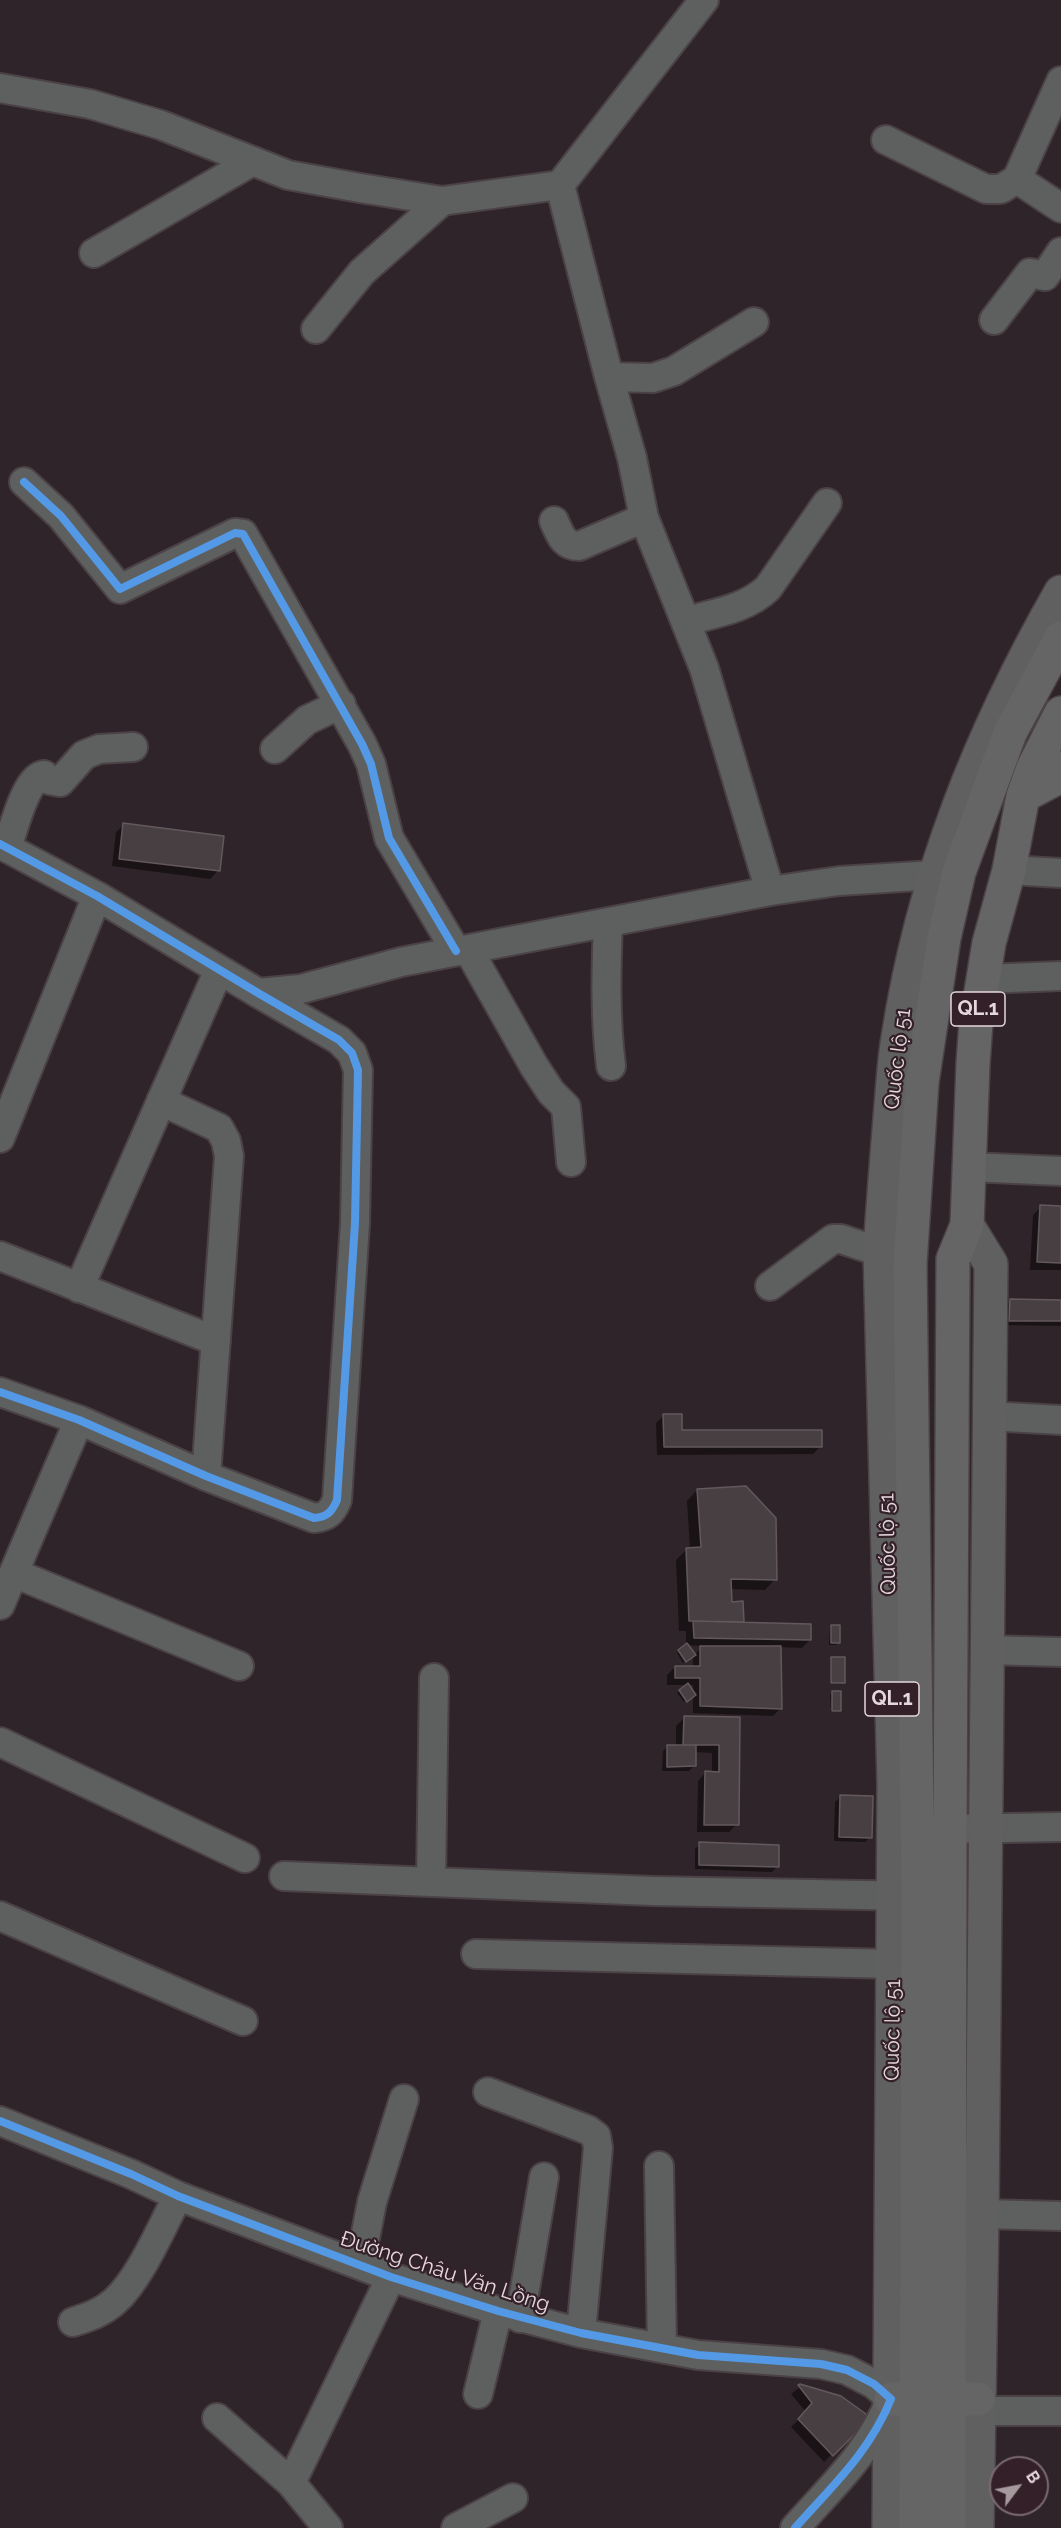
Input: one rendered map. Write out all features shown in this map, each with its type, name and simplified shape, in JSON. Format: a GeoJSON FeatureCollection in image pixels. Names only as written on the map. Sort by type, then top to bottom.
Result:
{"type":"FeatureCollection","features":[{"type":"Feature","properties":{"kind":"highway","name":"Quốc lộ 51"},"geometry":{"type":"LineString","coordinates":[[949,2528],[906,1896],[910,1264],[922,1082],[944,938],[946,877],[1010,733],[1061,638]]}},
{"type":"Feature","properties":{"kind":"highway","name":"QL.1"},"geometry":{"type":"LineString","coordinates":[[1023,796],[1033,768],[1061,713]]}},
{"type":"Feature","properties":{"kind":"highway"},"geometry":{"type":"LineString","coordinates":[[1023,796],[1054,779],[1061,768]]}},
{"type":"Feature","properties":{"kind":"highway","name":"Quốc lộ 51"},"geometry":{"type":"LineString","coordinates":[[916,2528],[942,2401],[950,1829],[953,1259],[968,1225],[973,1064],[983,979],[989,943],[1009,870],[1023,796]]}},
{"type":"Feature","properties":{"kind":"main road","name":"Quốc lộ 51"},"geometry":{"type":"LineString","coordinates":[[977,2528],[942,2401],[894,1964],[906,1896],[894,1784],[880,1251],[897,1040],[914,952],[946,877],[956,811],[979,752],[1014,677],[1061,592]]}},
{"type":"Feature","properties":{"kind":"main road","name":"Quốc lộ 51"},"geometry":{"type":"LineString","coordinates":[[889,2528],[942,2401],[982,2214],[991,1264],[968,1225]]}},
{"type":"Feature","properties":{"kind":"street"},"geometry":{"type":"LineString","coordinates":[[0,89],[90,104],[161,125],[288,174],[442,201],[560,185],[704,0]]}},
{"type":"Feature","properties":{"kind":"street"},"geometry":{"type":"LineString","coordinates":[[886,140],[986,189],[1001,189],[1017,179],[1061,81]]}},
{"type":"Feature","properties":{"kind":"street"},"geometry":{"type":"LineString","coordinates":[[94,253],[253,161]]}},
{"type":"Feature","properties":{"kind":"street"},"geometry":{"type":"LineString","coordinates":[[1017,179],[1061,208]]}},
{"type":"Feature","properties":{"kind":"street"},"geometry":{"type":"LineString","coordinates":[[560,185],[632,458],[644,518],[704,668],[770,891]]}},
{"type":"Feature","properties":{"kind":"street"},"geometry":{"type":"LineString","coordinates":[[316,329],[362,272],[442,201]]}},
{"type":"Feature","properties":{"kind":"street"},"geometry":{"type":"LineString","coordinates":[[994,320],[1030,273],[1045,276],[1061,252]]}},
{"type":"Feature","properties":{"kind":"street"},"geometry":{"type":"LineString","coordinates":[[609,377],[653,378],[674,371],[754,322]]}},
{"type":"Feature","properties":{"kind":"street"},"geometry":{"type":"LineString","coordinates":[[24,482],[61,516],[120,589],[235,533],[243,534],[341,704],[370,764],[389,837],[396,852],[462,950],[538,1073],[551,1092],[566,1107],[571,1162]]}},
{"type":"Feature","properties":{"kind":"street"},"geometry":{"type":"LineString","coordinates":[[687,621],[747,604],[758,598],[768,588],[827,503]]}},
{"type":"Feature","properties":{"kind":"street"},"geometry":{"type":"LineString","coordinates":[[554,520],[564,541],[570,546],[579,546],[644,518]]}},
{"type":"Feature","properties":{"kind":"street"},"geometry":{"type":"LineString","coordinates":[[275,749],[306,720],[341,704]]}},
{"type":"Feature","properties":{"kind":"street"},"geometry":{"type":"LineString","coordinates":[[0,1392],[79,1420],[206,1476],[314,1518],[323,1517],[332,1511],[337,1500],[355,1223],[358,1070],[352,1053],[339,1040],[97,896],[4,846],[29,786],[36,777],[44,775],[49,780],[60,782],[84,755],[99,749],[133,747]]}},
{"type":"Feature","properties":{"kind":"street"},"geometry":{"type":"LineString","coordinates":[[1009,870],[1061,873]]}},
{"type":"Feature","properties":{"kind":"street"},"geometry":{"type":"LineString","coordinates":[[258,993],[301,989],[401,962],[770,891],[839,881],[946,877]]}},
{"type":"Feature","properties":{"kind":"street"},"geometry":{"type":"LineString","coordinates":[[0,1138],[97,896]]}},
{"type":"Feature","properties":{"kind":"street"},"geometry":{"type":"LineString","coordinates":[[608,923],[606,991],[611,1066]]}},
{"type":"Feature","properties":{"kind":"street"},"geometry":{"type":"LineString","coordinates":[[79,1288],[219,970]]}},
{"type":"Feature","properties":{"kind":"street"},"geometry":{"type":"LineString","coordinates":[[983,979],[1061,976]]}},
{"type":"Feature","properties":{"kind":"street"},"geometry":{"type":"LineString","coordinates":[[161,1101],[219,1128],[226,1141],[229,1156],[206,1476]]}},
{"type":"Feature","properties":{"kind":"street"},"geometry":{"type":"LineString","coordinates":[[969,1167],[1061,1171]]}},
{"type":"Feature","properties":{"kind":"street"},"geometry":{"type":"LineString","coordinates":[[770,1286],[833,1239],[841,1239],[880,1251]]}},
{"type":"Feature","properties":{"kind":"street"},"geometry":{"type":"LineString","coordinates":[[0,1256],[216,1341]]}},
{"type":"Feature","properties":{"kind":"street"},"geometry":{"type":"LineString","coordinates":[[988,1416],[1061,1420]]}},
{"type":"Feature","properties":{"kind":"street"},"geometry":{"type":"LineString","coordinates":[[0,1605],[79,1420]]}},
{"type":"Feature","properties":{"kind":"street"},"geometry":{"type":"LineString","coordinates":[[14,1573],[239,1666]]}},
{"type":"Feature","properties":{"kind":"street"},"geometry":{"type":"LineString","coordinates":[[987,1650],[1061,1652]]}},
{"type":"Feature","properties":{"kind":"street"},"geometry":{"type":"LineString","coordinates":[[431,1882],[434,1678]]}},
{"type":"Feature","properties":{"kind":"street"},"geometry":{"type":"LineString","coordinates":[[0,1742],[245,1858]]}},
{"type":"Feature","properties":{"kind":"street"},"geometry":{"type":"LineString","coordinates":[[950,1829],[1061,1827]]}},
{"type":"Feature","properties":{"kind":"street"},"geometry":{"type":"LineString","coordinates":[[284,1876],[653,1891],[906,1896]]}},
{"type":"Feature","properties":{"kind":"street"},"geometry":{"type":"LineString","coordinates":[[0,1916],[243,2021]]}},
{"type":"Feature","properties":{"kind":"street"},"geometry":{"type":"LineString","coordinates":[[476,1954],[894,1964]]}},
{"type":"Feature","properties":{"kind":"street"},"geometry":{"type":"LineString","coordinates":[[488,2092],[588,2130],[596,2136],[598,2148],[581,2333]]}},
{"type":"Feature","properties":{"kind":"street"},"geometry":{"type":"LineString","coordinates":[[360,2264],[372,2202],[404,2098]]}},
{"type":"Feature","properties":{"kind":"street","name":"Đường Châu Văn Lồng"},"geometry":{"type":"LineString","coordinates":[[0,2121],[132,2174],[178,2196],[391,2277],[509,2314],[581,2333],[698,2355],[821,2364],[847,2370],[874,2384],[942,2401]]}},
{"type":"Feature","properties":{"kind":"street"},"geometry":{"type":"LineString","coordinates":[[659,2166],[662,2348]]}},
{"type":"Feature","properties":{"kind":"street"},"geometry":{"type":"LineString","coordinates":[[478,2394],[509,2314],[544,2177]]}},
{"type":"Feature","properties":{"kind":"street"},"geometry":{"type":"LineString","coordinates":[[73,2322],[95,2315],[116,2300],[136,2275],[178,2196]]}},
{"type":"Feature","properties":{"kind":"street"},"geometry":{"type":"LineString","coordinates":[[982,2214],[1061,2216]]}},
{"type":"Feature","properties":{"kind":"street"},"geometry":{"type":"LineString","coordinates":[[291,2483],[391,2277]]}},
{"type":"Feature","properties":{"kind":"street"},"geometry":{"type":"LineString","coordinates":[[795,2528],[864,2451],[881,2422],[942,2401],[1061,2411]]}},
{"type":"Feature","properties":{"kind":"street"},"geometry":{"type":"LineString","coordinates":[[217,2418],[291,2483],[328,2528]]}},
{"type":"Feature","properties":{"kind":"street"},"geometry":{"type":"LineString","coordinates":[[456,2528],[513,2499]]}},
{"type":"Feature","properties":{"kind":"building"},"geometry":{"type":"Polygon","coordinates":[[[123,823],[224,836],[220,871],[119,859],[123,823]]]}},
{"type":"Feature","properties":{"kind":"building"},"geometry":{"type":"Polygon","coordinates":[[[1040,1205],[1061,1206],[1061,1263],[1037,1262],[1040,1205]]]}},
{"type":"Feature","properties":{"kind":"building"},"geometry":{"type":"Polygon","coordinates":[[[1010,1299],[1061,1300],[1061,1321],[1009,1321],[1010,1299]]]}},
{"type":"Feature","properties":{"kind":"building"},"geometry":{"type":"Polygon","coordinates":[[[663,1414],[682,1414],[682,1430],[822,1430],[822,1447],[664,1447],[663,1414]]]}},
{"type":"Feature","properties":{"kind":"building"},"geometry":{"type":"Polygon","coordinates":[[[746,1486],[776,1518],[777,1580],[731,1579],[732,1602],[743,1601],[744,1622],[689,1621],[686,1548],[701,1547],[697,1489],[746,1486]]]}},
{"type":"Feature","properties":{"kind":"building"},"geometry":{"type":"Polygon","coordinates":[[[693,1621],[811,1624],[811,1640],[694,1638],[693,1621]]]}},
{"type":"Feature","properties":{"kind":"building"},"geometry":{"type":"Polygon","coordinates":[[[831,1625],[840,1625],[840,1643],[831,1643],[831,1625]]]}},
{"type":"Feature","properties":{"kind":"building"},"geometry":{"type":"Polygon","coordinates":[[[687,1643],[696,1655],[686,1662],[678,1650],[687,1643]]]}},
{"type":"Feature","properties":{"kind":"building"},"geometry":{"type":"Polygon","coordinates":[[[700,1646],[781,1646],[782,1709],[700,1706],[700,1678],[675,1678],[675,1666],[700,1666],[700,1646]]]}},
{"type":"Feature","properties":{"kind":"building"},"geometry":{"type":"Polygon","coordinates":[[[831,1657],[845,1657],[845,1683],[831,1683],[831,1657]]]}},
{"type":"Feature","properties":{"kind":"building"},"geometry":{"type":"Polygon","coordinates":[[[688,1683],[696,1695],[687,1702],[679,1690],[688,1683]]]}},
{"type":"Feature","properties":{"kind":"building"},"geometry":{"type":"Polygon","coordinates":[[[832,1691],[841,1691],[841,1711],[832,1711],[832,1691]]]}},
{"type":"Feature","properties":{"kind":"building"},"geometry":{"type":"Polygon","coordinates":[[[684,1716],[740,1717],[739,1825],[704,1825],[705,1771],[719,1772],[719,1745],[683,1745],[684,1716]]]}},
{"type":"Feature","properties":{"kind":"building"},"geometry":{"type":"Polygon","coordinates":[[[667,1745],[696,1745],[696,1766],[667,1767],[667,1745]]]}},
{"type":"Feature","properties":{"kind":"building"},"geometry":{"type":"Polygon","coordinates":[[[840,1795],[873,1796],[872,1838],[839,1837],[840,1795]]]}},
{"type":"Feature","properties":{"kind":"building"},"geometry":{"type":"Polygon","coordinates":[[[699,1842],[779,1845],[779,1867],[699,1865],[699,1842]]]}},
{"type":"Feature","properties":{"kind":"building"},"geometry":{"type":"Polygon","coordinates":[[[798,2385],[841,2396],[866,2414],[866,2423],[833,2456],[798,2419],[812,2403],[798,2385]]]}},
{"type":"Feature","properties":{"kind":"cycle path"},"geometry":{"type":"LineString","coordinates":[[24,482],[61,516],[120,589],[235,533],[243,534],[362,744],[371,764],[389,838],[456,951]]}},
{"type":"Feature","properties":{"kind":"cycle path"},"geometry":{"type":"LineString","coordinates":[[0,844],[97,896],[339,1040],[352,1053],[358,1070],[355,1223],[337,1500],[328,1513],[314,1518],[206,1476],[79,1420],[0,1392]]}},
{"type":"Feature","properties":{"kind":"cycle path"},"geometry":{"type":"LineString","coordinates":[[0,2121],[131,2174],[178,2196],[391,2277],[498,2311],[581,2333],[698,2355],[821,2364],[847,2370],[874,2384],[891,2399],[861,2452],[795,2528]]}}]}
